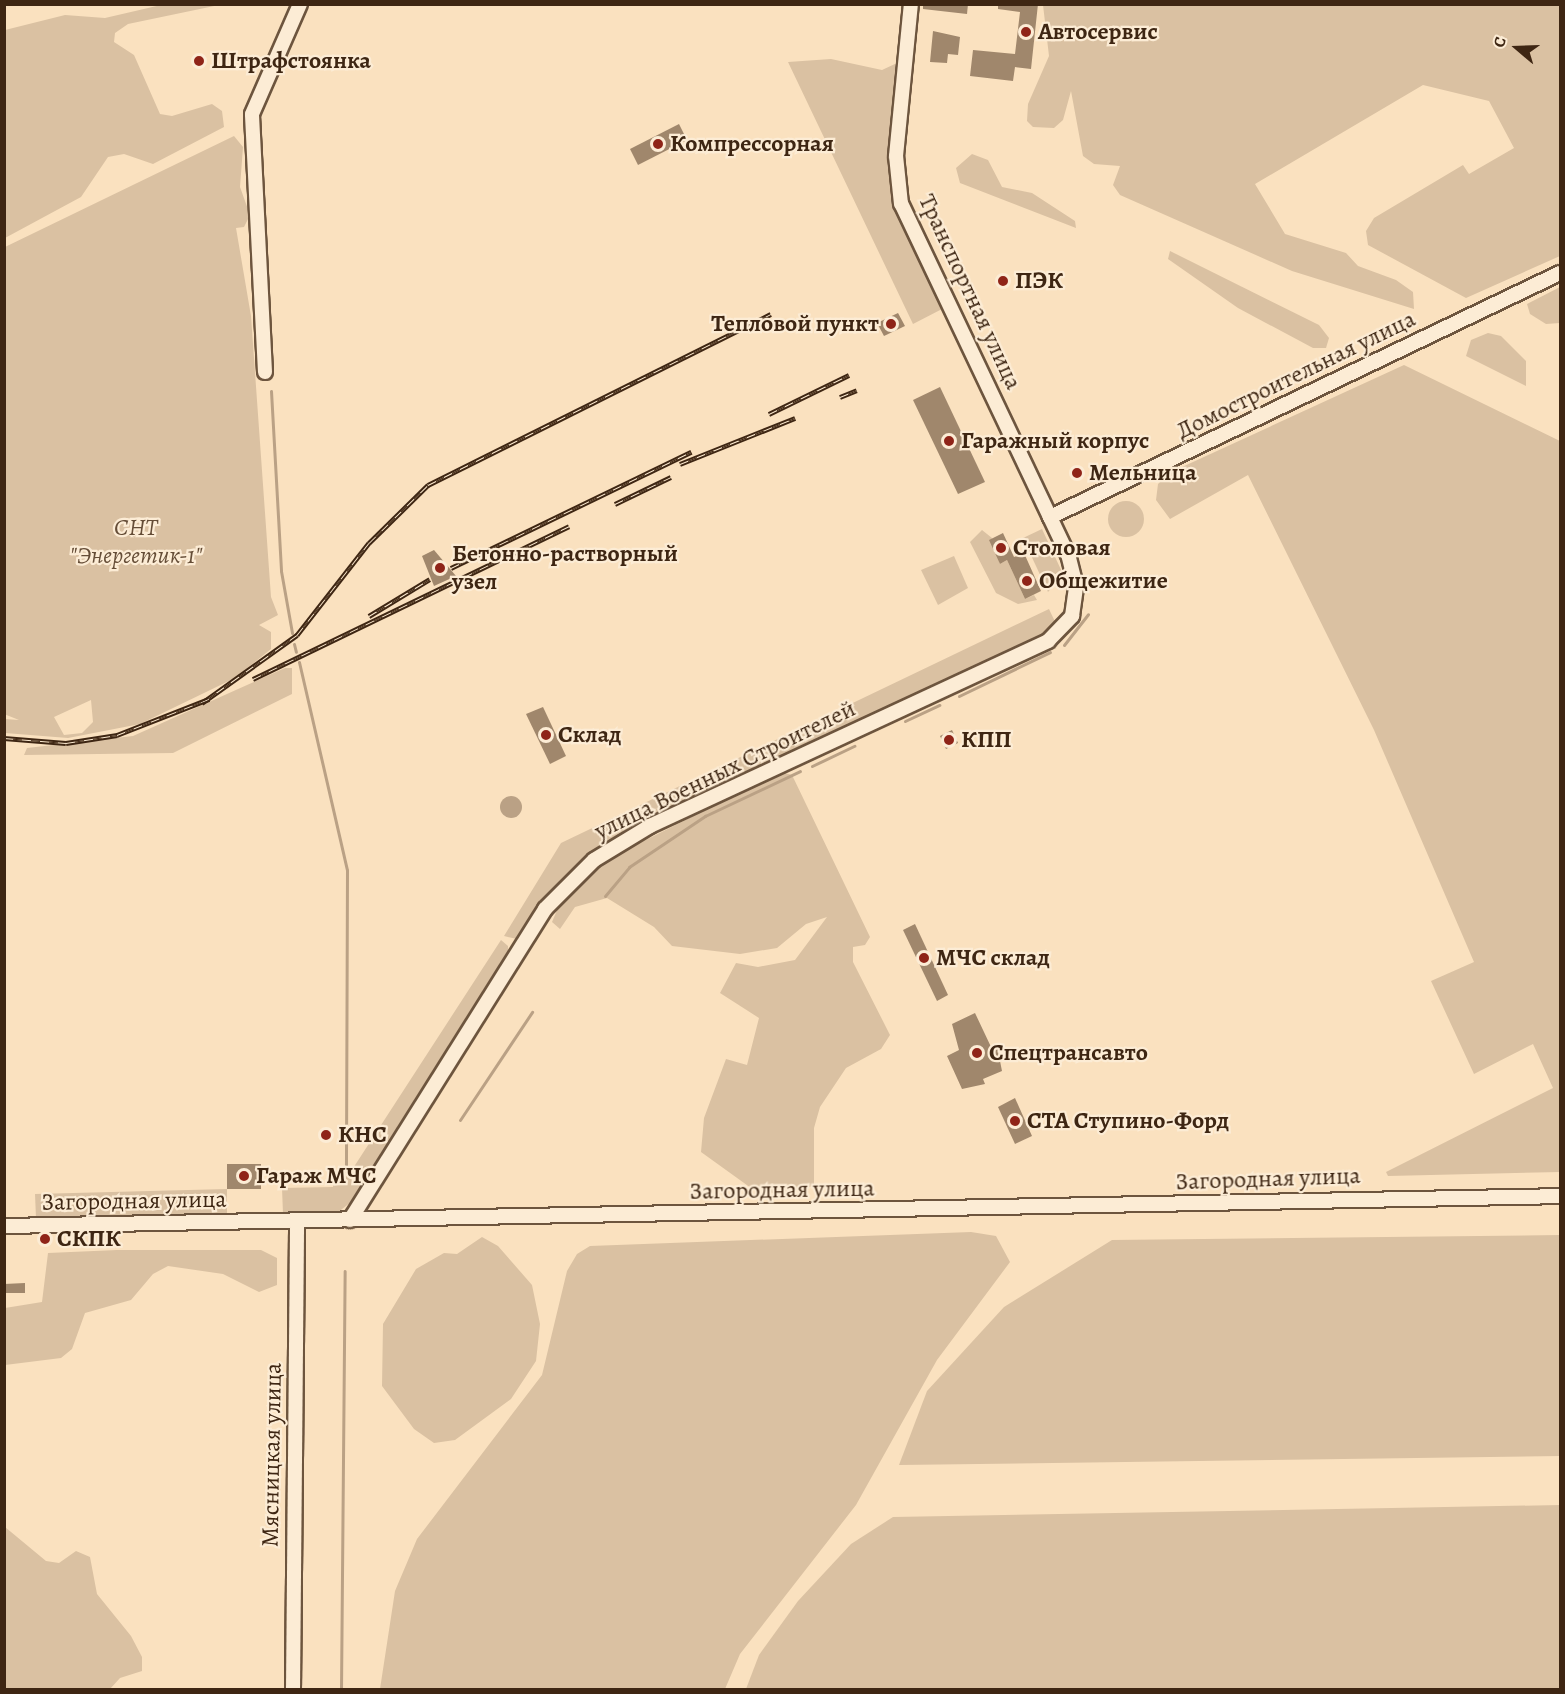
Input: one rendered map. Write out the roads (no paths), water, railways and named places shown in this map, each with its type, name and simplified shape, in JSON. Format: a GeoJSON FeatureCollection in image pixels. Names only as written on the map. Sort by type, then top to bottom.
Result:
{"type":"FeatureCollection","features":[{"type":"Feature","properties":{"kind":"street"},"geometry":{"type":"LineString","coordinates":[[265,372],[252,114],[300,4]]}},
{"type":"Feature","properties":{"kind":"street","name":"Транспортная улица"},"geometry":{"type":"LineString","coordinates":[[910,4],[896,156],[901,204],[1050,517]]}},
{"type":"Feature","properties":{"kind":"street","name":"Домостроительная улица"},"geometry":{"type":"LineString","coordinates":[[1050,517],[1560,273]]}},
{"type":"Feature","properties":{"kind":"street","name":"улица Военных Строителей"},"geometry":{"type":"LineString","coordinates":[[350,1220],[545,909],[594,860],[650,826],[1062,630],[1074,608],[1075,580],[1050,517]]}},
{"type":"Feature","properties":{"kind":"street","name":"Загородная улица"},"geometry":{"type":"LineString","coordinates":[[4,1226],[1560,1196]]}},
{"type":"Feature","properties":{"kind":"street","name":"Мясницкая улица"},"geometry":{"type":"LineString","coordinates":[[292,1689],[297,1220]]}},
{"type":"Feature","properties":{"kind":"waterway"},"geometry":{"type":"LineString","coordinates":[[301,19],[307,4]]}},
{"type":"Feature","properties":{"kind":"waterway"},"geometry":{"type":"LineString","coordinates":[[271,391],[281,571],[292,633]]}},
{"type":"Feature","properties":{"kind":"waterway"},"geometry":{"type":"LineString","coordinates":[[1064,645],[1088,614]]}},
{"type":"Feature","properties":{"kind":"waterway"},"geometry":{"type":"LineString","coordinates":[[294,644],[296,652]]}},
{"type":"Feature","properties":{"kind":"waterway"},"geometry":{"type":"LineString","coordinates":[[959,696],[1050,652]]}},
{"type":"Feature","properties":{"kind":"waterway"},"geometry":{"type":"LineString","coordinates":[[299,662],[347,870],[346,1171]]}},
{"type":"Feature","properties":{"kind":"waterway"},"geometry":{"type":"LineString","coordinates":[[905,721],[940,705]]}},
{"type":"Feature","properties":{"kind":"waterway"},"geometry":{"type":"LineString","coordinates":[[812,766],[854,746]]}},
{"type":"Feature","properties":{"kind":"waterway"},"geometry":{"type":"LineString","coordinates":[[605,896],[629,867],[705,816],[800,771]]}},
{"type":"Feature","properties":{"kind":"waterway"},"geometry":{"type":"LineString","coordinates":[[460,1120],[532,1012]]}},
{"type":"Feature","properties":{"kind":"waterway"},"geometry":{"type":"LineString","coordinates":[[341,1690],[345,1271]]}},
{"type":"Feature","properties":{"kind":"railway"},"geometry":{"type":"LineString","coordinates":[[202,703],[297,635],[369,543],[428,485],[771,314]]}},
{"type":"Feature","properties":{"kind":"railway"},"geometry":{"type":"LineString","coordinates":[[769,414],[849,375]]}},
{"type":"Feature","properties":{"kind":"railway"},"geometry":{"type":"LineString","coordinates":[[840,397],[857,390]]}},
{"type":"Feature","properties":{"kind":"railway"},"geometry":{"type":"LineString","coordinates":[[680,464],[795,418]]}},
{"type":"Feature","properties":{"kind":"railway"},"geometry":{"type":"LineString","coordinates":[[451,568],[691,452]]}},
{"type":"Feature","properties":{"kind":"railway"},"geometry":{"type":"LineString","coordinates":[[615,504],[671,477]]}},
{"type":"Feature","properties":{"kind":"railway"},"geometry":{"type":"LineString","coordinates":[[253,679],[569,526]]}},
{"type":"Feature","properties":{"kind":"railway"},"geometry":{"type":"LineString","coordinates":[[369,616],[430,579]]}},
{"type":"Feature","properties":{"kind":"railway"},"geometry":{"type":"LineString","coordinates":[[4,738],[66,743],[117,735],[209,699]]}},
{"type":"Feature","properties":{"kind":"place","name":"Автосервис"},"geometry":{"type":"Point","coordinates":[1026,32]}},
{"type":"Feature","properties":{"kind":"place","name":"Штрафстоянка"},"geometry":{"type":"Point","coordinates":[199,61]}},
{"type":"Feature","properties":{"kind":"place","name":"Компрессорная"},"geometry":{"type":"Point","coordinates":[658,144]}},
{"type":"Feature","properties":{"kind":"place","name":"ПЭК"},"geometry":{"type":"Point","coordinates":[1003,281]}},
{"type":"Feature","properties":{"kind":"place","name":"Тепловой пункт"},"geometry":{"type":"Point","coordinates":[891,324]}},
{"type":"Feature","properties":{"kind":"place","name":"Гаражный корпус"},"geometry":{"type":"Point","coordinates":[949,441]}},
{"type":"Feature","properties":{"kind":"place","name":"Мельница"},"geometry":{"type":"Point","coordinates":[1077,473]}},
{"type":"Feature","properties":{"kind":"place","name":"Столовая"},"geometry":{"type":"Point","coordinates":[1001,548]}},
{"type":"Feature","properties":{"kind":"place","name":"Бетонно-растворный узел"},"geometry":{"type":"Point","coordinates":[440,568]}},
{"type":"Feature","properties":{"kind":"place","name":"Общежитие"},"geometry":{"type":"Point","coordinates":[1027,581]}},
{"type":"Feature","properties":{"kind":"place","name":"Склад"},"geometry":{"type":"Point","coordinates":[546,735]}},
{"type":"Feature","properties":{"kind":"place","name":"КПП"},"geometry":{"type":"Point","coordinates":[949,740]}},
{"type":"Feature","properties":{"kind":"place","name":"МЧС склад"},"geometry":{"type":"Point","coordinates":[924,958]}},
{"type":"Feature","properties":{"kind":"place","name":"Спецтрансавто"},"geometry":{"type":"Point","coordinates":[977,1053]}},
{"type":"Feature","properties":{"kind":"place","name":"СТА Ступино-Форд"},"geometry":{"type":"Point","coordinates":[1015,1121]}},
{"type":"Feature","properties":{"kind":"place","name":"КНС"},"geometry":{"type":"Point","coordinates":[326,1135]}},
{"type":"Feature","properties":{"kind":"place","name":"Гараж МЧС"},"geometry":{"type":"Point","coordinates":[244,1176]}},
{"type":"Feature","properties":{"kind":"place","name":"СКПК"},"geometry":{"type":"Point","coordinates":[45,1239]}},
{"type":"Feature","properties":{"kind":"park label","name":"СНТ \"Энергетик-1\""},"geometry":{"type":"Point","coordinates":[136,542]}}]}
